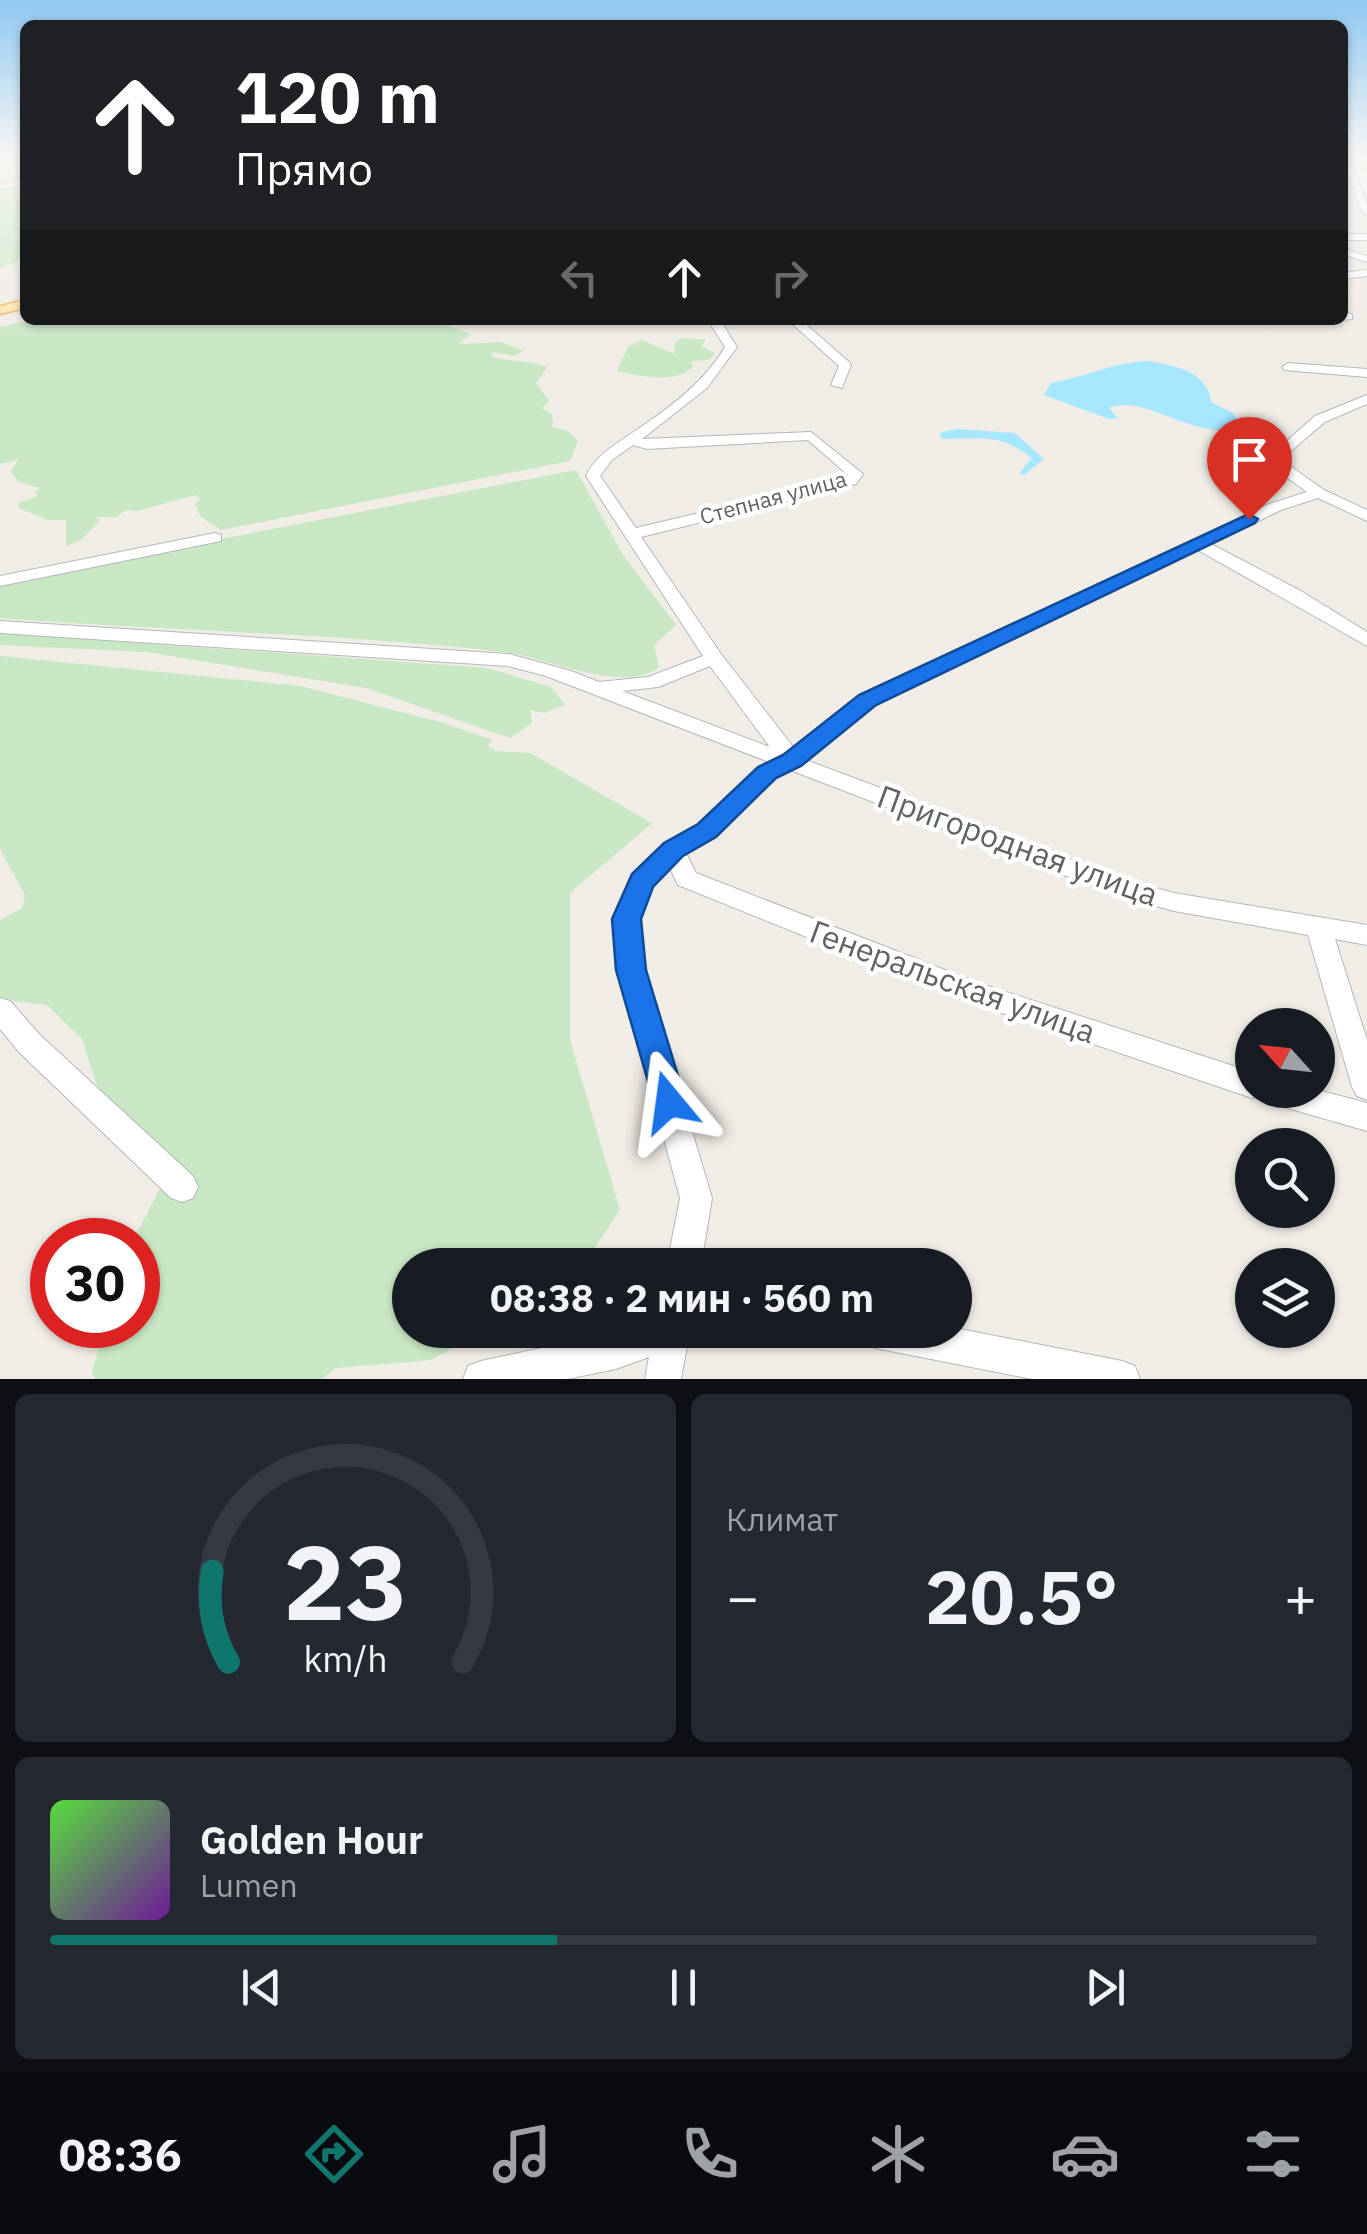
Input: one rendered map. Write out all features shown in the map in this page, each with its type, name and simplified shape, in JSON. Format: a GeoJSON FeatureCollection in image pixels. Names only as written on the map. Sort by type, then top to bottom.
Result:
{"type":"FeatureCollection","features":[{"type":"Feature","properties":{"kind":"street"},"geometry":{"type":"LineString","coordinates":[[717,325],[732,348],[723,363],[692,396],[598,462],[593,476],[714,658],[792,760]]}},
{"type":"Feature","properties":{"kind":"street"},"geometry":{"type":"LineString","coordinates":[[800,325],[845,365],[837,385]]}},
{"type":"Feature","properties":{"kind":"street"},"geometry":{"type":"LineString","coordinates":[[1288,366],[1367,373]]}},
{"type":"Feature","properties":{"kind":"street"},"geometry":{"type":"LineString","coordinates":[[1363,403],[1320,419],[1278,456],[1279,465],[1318,493],[1367,516]]}},
{"type":"Feature","properties":{"kind":"street","name":"Степная улица"},"geometry":{"type":"LineString","coordinates":[[631,440],[647,444],[811,436],[856,474],[851,481],[632,534]]}},
{"type":"Feature","properties":{"kind":"street"},"geometry":{"type":"LineString","coordinates":[[687,1248],[696,1198],[631,970],[626,919],[642,882],[674,850],[707,831],[767,772],[792,760],[868,700],[899,682],[1275,507],[1318,493]]}},
{"type":"Feature","properties":{"kind":"street"},"geometry":{"type":"LineString","coordinates":[[0,581],[215,538]]}},
{"type":"Feature","properties":{"kind":"street"},"geometry":{"type":"LineString","coordinates":[[1197,543],[1295,595],[1367,640]]}},
{"type":"Feature","properties":{"kind":"street"},"geometry":{"type":"LineString","coordinates":[[0,627],[509,660],[607,686],[651,683],[714,658]]}},
{"type":"Feature","properties":{"kind":"street","name":"Пригородная улица"},"geometry":{"type":"LineString","coordinates":[[553,672],[1117,886],[1174,902],[1367,935]]}},
{"type":"Feature","properties":{"kind":"street","name":"Генеральская улица"},"geometry":{"type":"LineString","coordinates":[[674,850],[688,879],[968,990],[1235,1079]]}},
{"type":"Feature","properties":{"kind":"street"},"geometry":{"type":"LineString","coordinates":[[1318,928],[1367,1087]]}},
{"type":"Feature","properties":{"kind":"street"},"geometry":{"type":"LineString","coordinates":[[0,1009],[30,1044],[182,1187]]}},
{"type":"Feature","properties":{"kind":"street"},"geometry":{"type":"LineString","coordinates":[[1335,1108],[1367,1117]]}},
{"type":"Feature","properties":{"kind":"street"},"geometry":{"type":"LineString","coordinates":[[481,1379],[624,1348]]}},
{"type":"Feature","properties":{"kind":"street"},"geometry":{"type":"LineString","coordinates":[[662,1379],[668,1348]]}},
{"type":"Feature","properties":{"kind":"street"},"geometry":{"type":"LineString","coordinates":[[945,1348],[1032,1370],[1122,1379]]}},
{"type":"Feature","properties":{"kind":"green space"},"geometry":{"type":"Polygon","coordinates":[[[0,220],[20,220],[20,260],[0,269],[0,220]]]}},
{"type":"Feature","properties":{"kind":"green space"},"geometry":{"type":"Polygon","coordinates":[[[20,323],[445,325],[471,334],[459,344],[501,342],[523,351],[514,356],[492,352],[492,356],[547,367],[536,383],[549,401],[542,408],[552,414],[553,427],[568,431],[578,441],[570,461],[221,530],[201,517],[195,504],[201,499],[196,495],[137,511],[125,510],[117,517],[95,517],[100,520],[81,540],[66,546],[66,520],[47,520],[19,508],[18,503],[38,496],[35,493],[40,488],[19,482],[11,471],[19,459],[0,464],[0,327],[20,323]]]}},
{"type":"Feature","properties":{"kind":"green space"},"geometry":{"type":"Polygon","coordinates":[[[682,338],[706,340],[701,346],[715,353],[710,359],[690,362],[694,366],[677,376],[657,378],[617,371],[628,347],[642,340],[674,354],[675,343],[682,338]]]}},
{"type":"Feature","properties":{"kind":"green space"},"geometry":{"type":"Polygon","coordinates":[[[576,470],[623,555],[676,625],[654,645],[659,667],[644,675],[605,676],[522,655],[441,646],[0,618],[0,582],[576,470]]]}},
{"type":"Feature","properties":{"kind":"green space"},"geometry":{"type":"Polygon","coordinates":[[[0,633],[487,668],[551,687],[565,705],[544,713],[530,710],[532,723],[510,738],[366,688],[146,652],[0,645],[0,633]]]}},
{"type":"Feature","properties":{"kind":"green space"},"geometry":{"type":"Polygon","coordinates":[[[0,656],[300,686],[444,723],[492,740],[488,746],[495,751],[530,753],[652,823],[570,893],[570,1040],[620,1210],[594,1248],[392,1248],[392,1348],[453,1348],[431,1360],[336,1368],[322,1379],[95,1379],[92,1373],[99,1348],[160,1348],[160,1218],[145,1218],[164,1181],[116,1144],[82,1039],[47,1005],[0,999],[0,920],[22,908],[25,895],[0,849],[0,656]]]}},
{"type":"Feature","properties":{"kind":"water"},"geometry":{"type":"Polygon","coordinates":[[[1149,361],[1197,377],[1204,383],[1211,402],[1233,413],[1243,429],[1205,428],[1137,406],[1109,408],[1118,418],[1109,419],[1044,395],[1051,383],[1149,361]]]}},
{"type":"Feature","properties":{"kind":"water"},"geometry":{"type":"Polygon","coordinates":[[[958,429],[1015,433],[1044,459],[1024,475],[1019,473],[1032,458],[1010,444],[940,436],[941,432],[958,429]]]}},
{"type":"Feature","properties":{"kind":"route"},"geometry":{"type":"LineString","coordinates":[[669,1102],[631,970],[626,919],[642,882],[674,850],[707,831],[767,772],[792,760],[868,700],[1249,519]]}}]}
